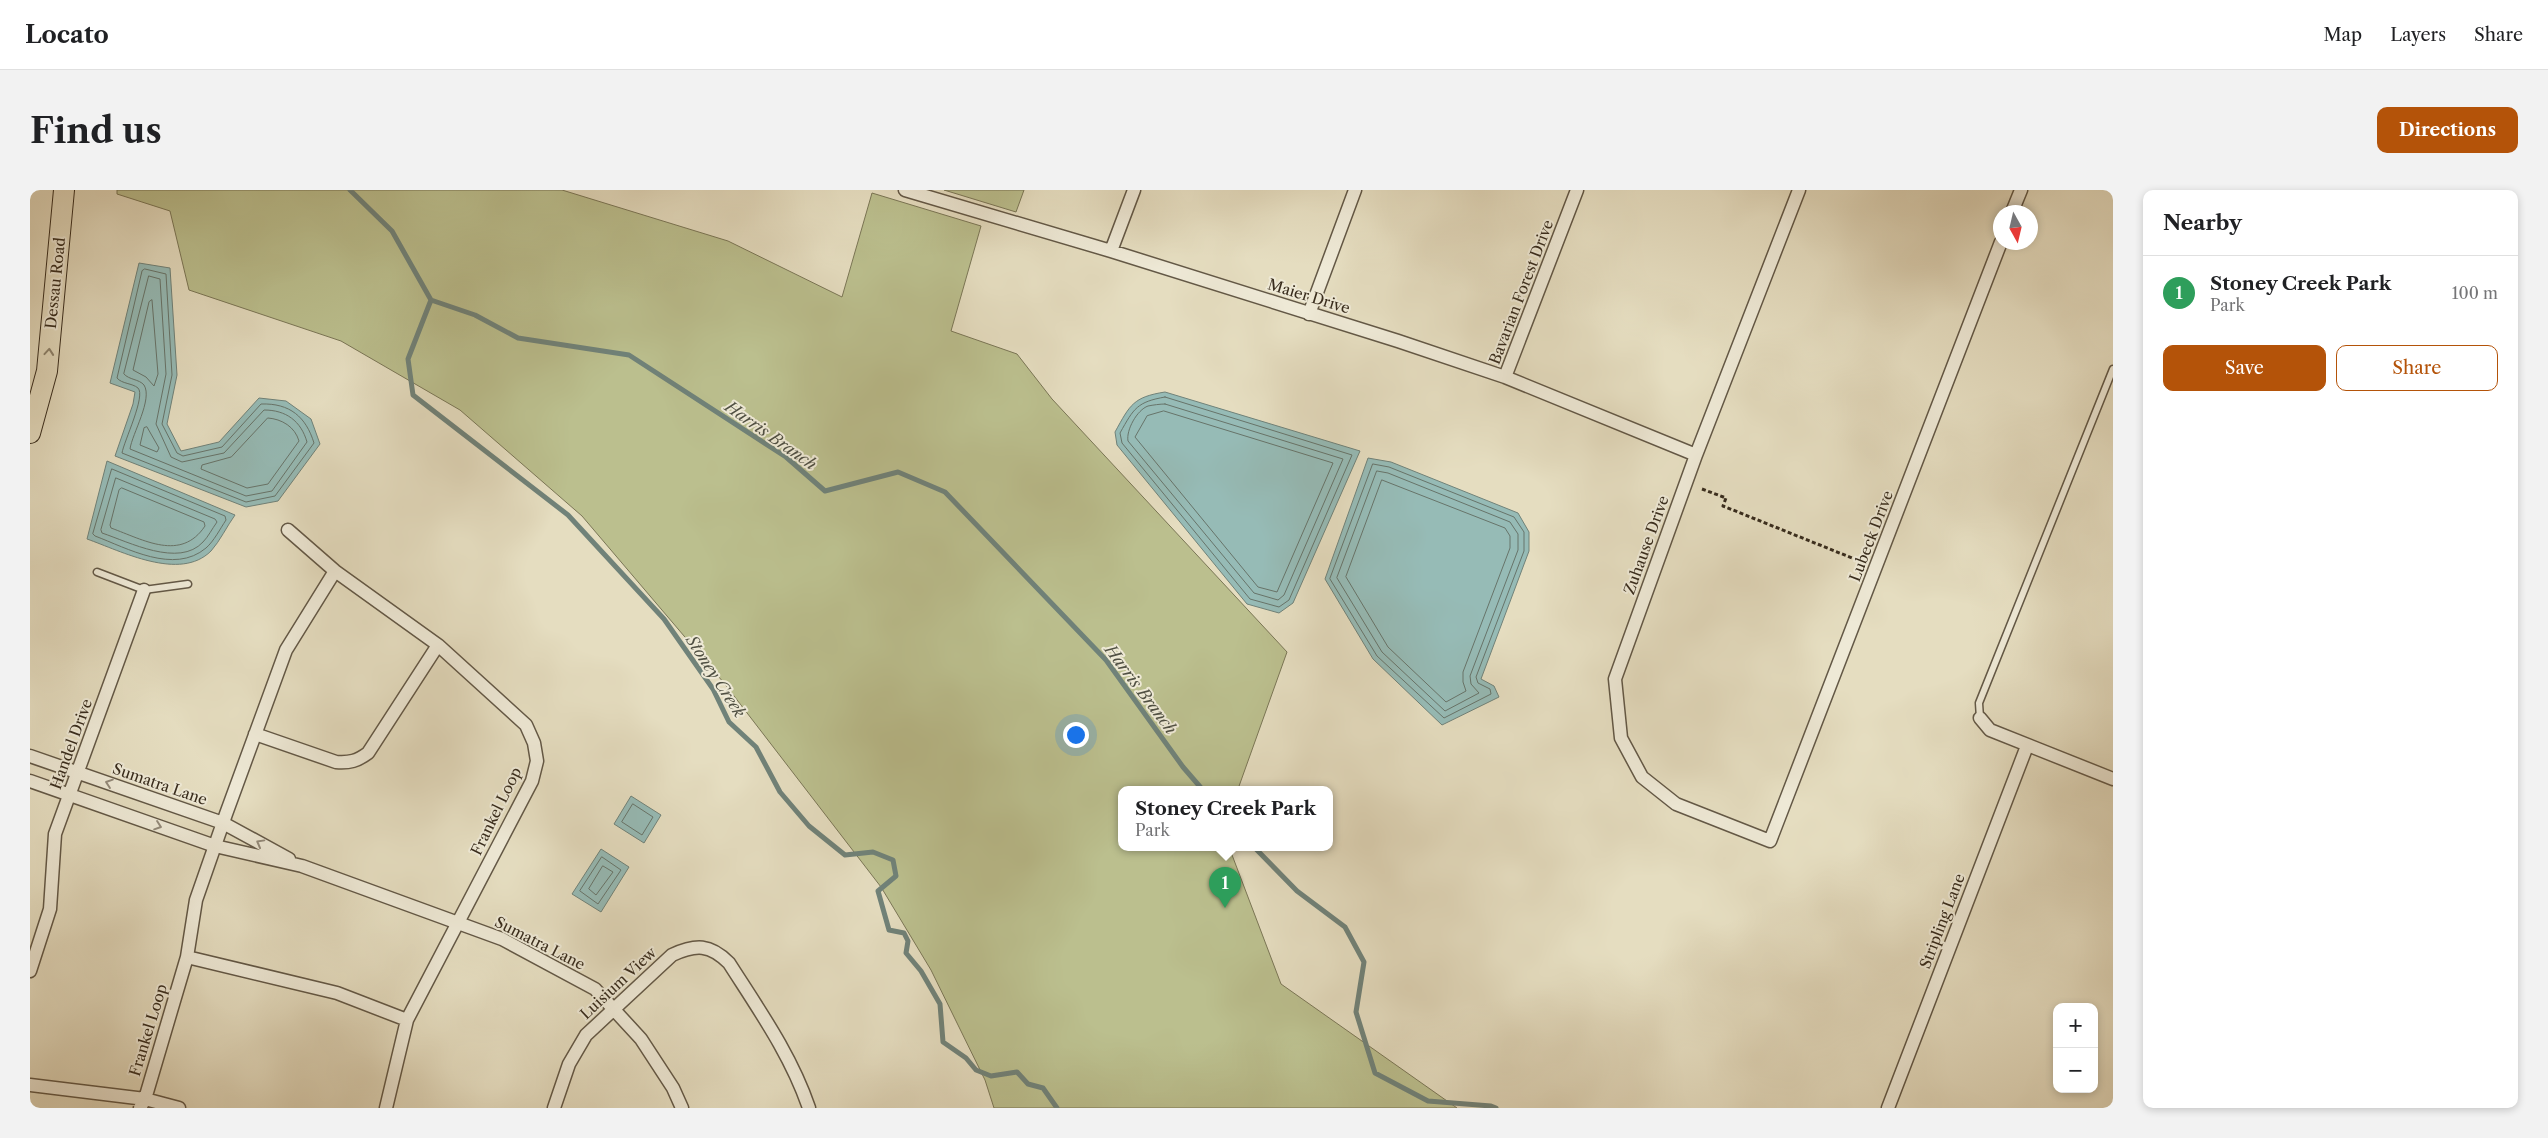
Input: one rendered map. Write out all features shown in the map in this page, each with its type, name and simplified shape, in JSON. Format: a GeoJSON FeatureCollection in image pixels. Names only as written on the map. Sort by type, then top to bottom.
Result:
{"type":"FeatureCollection","features":[{"type":"Feature","properties":{"kind":"main road","name":"Dessau Road"},"geometry":{"type":"LineString","coordinates":[[30,434],[47,370],[64,190]]}},
{"type":"Feature","properties":{"kind":"street","name":"Maier Drive"},"geometry":{"type":"LineString","coordinates":[[905,190],[1112,251],[1505,377],[1696,455]]}},
{"type":"Feature","properties":{"kind":"street"},"geometry":{"type":"LineString","coordinates":[[1112,251],[1134,190]]}},
{"type":"Feature","properties":{"kind":"street"},"geometry":{"type":"LineString","coordinates":[[1309,314],[1355,190]]}},
{"type":"Feature","properties":{"kind":"street","name":"Bavarian Forest Drive"},"geometry":{"type":"LineString","coordinates":[[1505,377],[1577,190]]}},
{"type":"Feature","properties":{"kind":"street","name":"Zuhause Drive"},"geometry":{"type":"LineString","coordinates":[[1770,841],[1676,804],[1642,777],[1621,738],[1616,678],[1696,455],[1799,190]]}},
{"type":"Feature","properties":{"kind":"street"},"geometry":{"type":"LineString","coordinates":[[2015,205],[2021,190]]}},
{"type":"Feature","properties":{"kind":"street","name":"Lubeck Drive"},"geometry":{"type":"LineString","coordinates":[[1770,841],[1998,250]]}},
{"type":"Feature","properties":{"kind":"street","name":"Frankel Loop"},"geometry":{"type":"LineString","coordinates":[[288,530],[334,571],[438,646],[526,725],[534,743],[537,761],[532,781],[407,1020],[386,1108]]}},
{"type":"Feature","properties":{"kind":"street","name":"Frankel Loop"},"geometry":{"type":"LineString","coordinates":[[142,1103],[187,957],[196,900],[255,734],[286,650],[334,571]]}},
{"type":"Feature","properties":{"kind":"street","name":"Handel Drive"},"geometry":{"type":"LineString","coordinates":[[30,971],[50,909],[55,834],[144,590]]}},
{"type":"Feature","properties":{"kind":"street"},"geometry":{"type":"LineString","coordinates":[[255,734],[336,762],[349,763],[359,760],[368,753],[438,646]]}},
{"type":"Feature","properties":{"kind":"street"},"geometry":{"type":"LineString","coordinates":[[1980,718],[1990,730],[2113,779]]}},
{"type":"Feature","properties":{"kind":"street","name":"Stripling Lane"},"geometry":{"type":"LineString","coordinates":[[1888,1108],[2027,746]]}},
{"type":"Feature","properties":{"kind":"street","name":"Sumatra Lane"},"geometry":{"type":"LineString","coordinates":[[30,756],[223,823],[302,866]]}},
{"type":"Feature","properties":{"kind":"street","name":"Sumatra Lane"},"geometry":{"type":"LineString","coordinates":[[30,781],[215,846],[302,866],[502,939],[595,989],[641,1039],[673,1088],[682,1108]]}},
{"type":"Feature","properties":{"kind":"street","name":"Luisium View"},"geometry":{"type":"LineString","coordinates":[[554,1108],[569,1064],[576,1049],[586,1035],[612,1008],[672,955],[688,947],[705,947],[720,954],[729,963],[783,1048],[799,1077],[809,1108]]}},
{"type":"Feature","properties":{"kind":"street"},"geometry":{"type":"LineString","coordinates":[[187,957],[248,974],[337,993],[407,1020]]}},
{"type":"Feature","properties":{"kind":"street"},"geometry":{"type":"LineString","coordinates":[[30,1084],[179,1108]]}},
{"type":"Feature","properties":{"kind":"lane"},"geometry":{"type":"LineString","coordinates":[[1980,718],[1979,703],[2113,369]]}},
{"type":"Feature","properties":{"kind":"lane"},"geometry":{"type":"LineString","coordinates":[[97,572],[144,590],[188,584]]}},
{"type":"Feature","properties":{"kind":"path"},"geometry":{"type":"LineString","coordinates":[[1702,489],[1726,498],[1723,506],[1862,562]]}},
{"type":"Feature","properties":{"kind":"green space"},"geometry":{"type":"Polygon","coordinates":[[[117,190],[562,190],[728,241],[842,297],[872,193],[981,226],[951,331],[1017,354],[1052,399],[1287,652],[1239,786],[1118,786],[1118,851],[1231,851],[1281,984],[1457,1108],[994,1108],[985,1080],[931,970],[881,887],[724,683],[582,516],[460,410],[341,341],[189,290],[170,211],[117,194],[117,190]]]}},
{"type":"Feature","properties":{"kind":"green space"},"geometry":{"type":"Polygon","coordinates":[[[944,190],[1024,190],[1016,212],[944,190]]]}},
{"type":"Feature","properties":{"kind":"water"},"geometry":{"type":"Polygon","coordinates":[[[139,263],[170,268],[177,375],[167,424],[181,451],[219,442],[259,398],[286,401],[311,419],[320,444],[278,501],[246,507],[115,456],[133,404],[135,392],[110,383],[139,263]]]}},
{"type":"Feature","properties":{"kind":"water"},"geometry":{"type":"Polygon","coordinates":[[[1165,392],[1360,451],[1293,603],[1279,613],[1247,604],[1117,445],[1115,432],[1129,409],[1139,400],[1165,392]]]}},
{"type":"Feature","properties":{"kind":"water"},"geometry":{"type":"Polygon","coordinates":[[[1368,458],[1391,462],[1518,513],[1529,532],[1529,551],[1481,679],[1494,686],[1499,697],[1442,725],[1373,659],[1325,579],[1368,458]]]}},
{"type":"Feature","properties":{"kind":"water"},"geometry":{"type":"Polygon","coordinates":[[[107,461],[235,515],[211,551],[198,560],[183,564],[150,561],[87,539],[107,461]]]}},
{"type":"Feature","properties":{"kind":"water"},"geometry":{"type":"Polygon","coordinates":[[[631,796],[661,815],[644,843],[614,824],[631,796]]]}},
{"type":"Feature","properties":{"kind":"water"},"geometry":{"type":"Polygon","coordinates":[[[601,849],[629,867],[601,912],[572,894],[601,849]]]}},
{"type":"Feature","properties":{"kind":"waterway","name":"Harris Branch"},"geometry":{"type":"LineString","coordinates":[[350,190],[392,231],[431,300],[475,315],[518,338],[629,355],[786,457],[825,491],[898,472],[945,492],[1106,660],[1183,767],[1199,786]]}},
{"type":"Feature","properties":{"kind":"waterway","name":"Stoney Creek"},"geometry":{"type":"LineString","coordinates":[[431,300],[408,359],[413,395],[568,515],[664,619],[713,689],[729,722],[756,747],[780,792],[809,826],[845,855],[873,852],[893,860],[896,876],[878,891],[889,930],[904,933],[908,941],[906,953],[921,971],[940,1004],[943,1042],[966,1058],[976,1070],[991,1076],[1017,1072],[1028,1084],[1043,1088],[1057,1108]]}},
{"type":"Feature","properties":{"kind":"waterway","name":"Harris Branch"},"geometry":{"type":"LineString","coordinates":[[1258,851],[1297,891],[1345,927],[1364,962],[1356,1012],[1375,1073],[1428,1101],[1496,1108]]}},
{"type":"Feature","properties":{"kind":"place","name":"Stoney Creek Park"},"geometry":{"type":"Point","coordinates":[1225,908]}}]}
